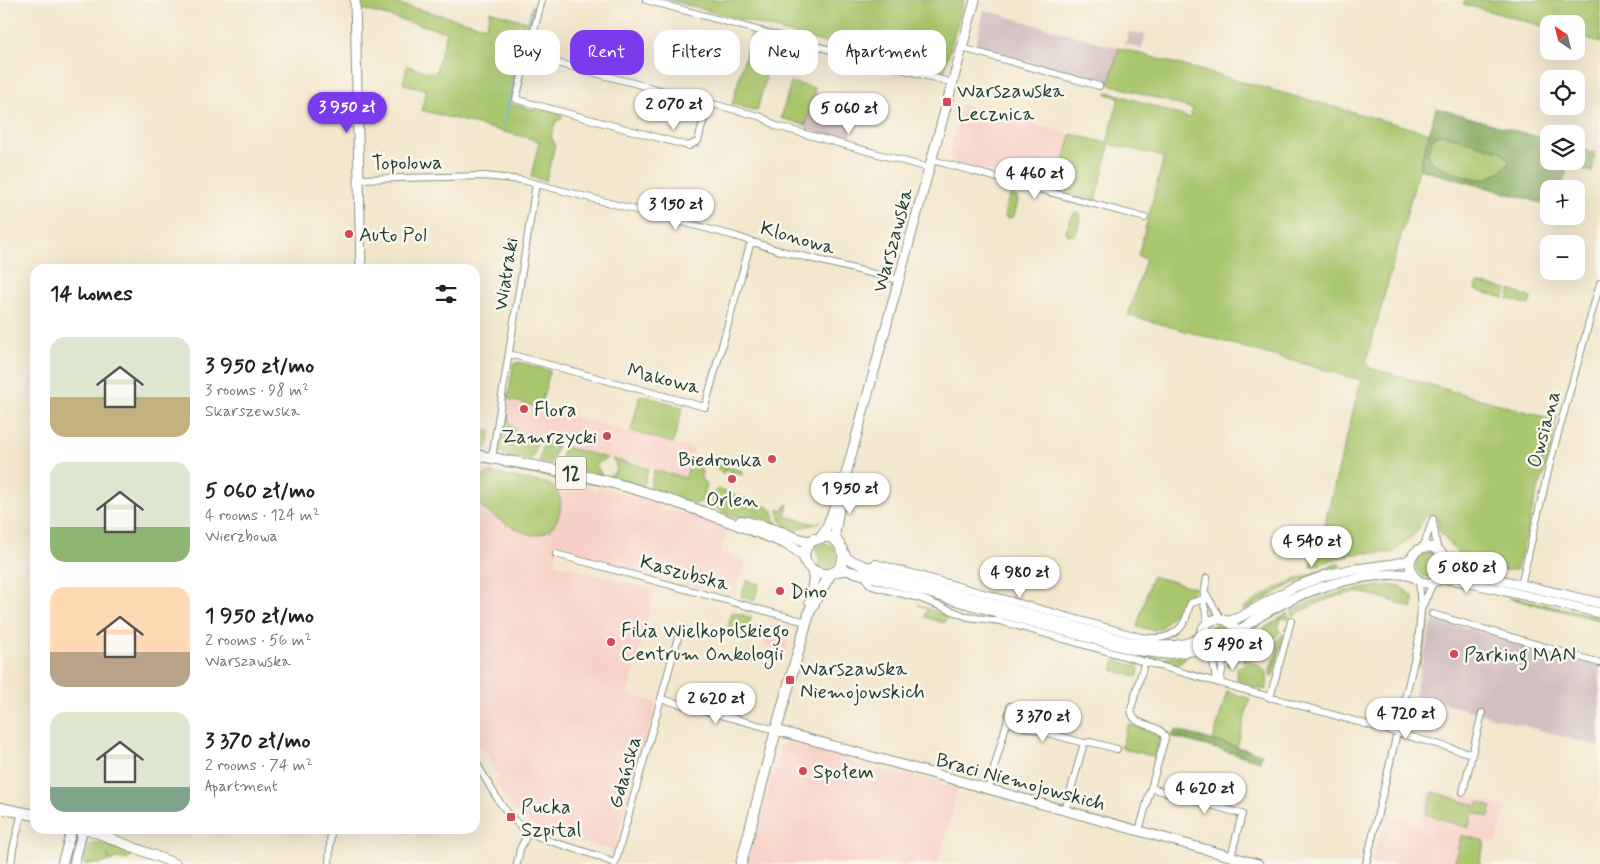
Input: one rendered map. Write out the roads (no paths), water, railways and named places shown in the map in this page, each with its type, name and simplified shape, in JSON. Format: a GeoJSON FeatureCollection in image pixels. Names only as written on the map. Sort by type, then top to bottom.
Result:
{"type":"FeatureCollection","features":[{"type":"Feature","properties":{"kind":"main road"},"geometry":{"type":"LineString","coordinates":[[355,0],[361,264]]}},
{"type":"Feature","properties":{"kind":"main road","name":"Warszawska"},"geometry":{"type":"LineString","coordinates":[[841,548],[835,534],[842,489],[975,0]]}},
{"type":"Feature","properties":{"kind":"main road","name":"12"},"geometry":{"type":"LineString","coordinates":[[480,456],[612,483],[716,516],[782,542],[800,553],[812,570]]}},
{"type":"Feature","properties":{"kind":"main road","name":"Warszawska"},"geometry":{"type":"LineString","coordinates":[[817,538],[826,529],[842,489]]}},
{"type":"Feature","properties":{"kind":"main road","name":"12"},"geometry":{"type":"LineString","coordinates":[[716,516],[758,524],[807,541],[817,538],[830,538],[841,548]]}},
{"type":"Feature","properties":{"kind":"main road"},"geometry":{"type":"LineString","coordinates":[[805,559],[807,546],[817,538]]}},
{"type":"Feature","properties":{"kind":"main road"},"geometry":{"type":"LineString","coordinates":[[812,570],[821,574],[846,570],[866,571],[1142,644],[1172,646],[1197,639],[1212,620],[1225,621],[1242,616],[1294,587],[1327,575],[1407,561],[1423,548],[1437,550],[1443,555],[1446,571],[1441,578],[1433,583],[1426,583],[1406,574],[1388,574],[1360,577],[1329,584],[1306,592],[1279,605],[1246,627],[1239,633],[1234,646],[1228,653],[1219,656],[1201,650],[1165,654],[1133,650],[866,571],[848,559],[841,548]]}},
{"type":"Feature","properties":{"kind":"main road"},"geometry":{"type":"LineString","coordinates":[[741,864],[806,622],[810,610],[827,578],[841,565],[841,548]]}},
{"type":"Feature","properties":{"kind":"main road"},"geometry":{"type":"LineString","coordinates":[[1412,557],[1410,566],[1417,579]]}},
{"type":"Feature","properties":{"kind":"main road"},"geometry":{"type":"LineString","coordinates":[[1446,563],[1466,572],[1600,604]]}},
{"type":"Feature","properties":{"kind":"main road"},"geometry":{"type":"LineString","coordinates":[[810,610],[814,579],[812,570]]}},
{"type":"Feature","properties":{"kind":"main road"},"geometry":{"type":"LineString","coordinates":[[1441,578],[1467,582],[1600,613]]}},
{"type":"Feature","properties":{"kind":"main road"},"geometry":{"type":"LineString","coordinates":[[1225,621],[1234,628],[1237,637]]}},
{"type":"Feature","properties":{"kind":"main road"},"geometry":{"type":"LineString","coordinates":[[1203,630],[1202,644],[1208,652]]}},
{"type":"Feature","properties":{"kind":"main road","name":"Braci Niemojowskich"},"geometry":{"type":"LineString","coordinates":[[776,730],[1258,864]]}},
{"type":"Feature","properties":{"kind":"main road"},"geometry":{"type":"LineString","coordinates":[[0,808],[30,814]]}},
{"type":"Feature","properties":{"kind":"main road"},"geometry":{"type":"LineString","coordinates":[[62,864],[71,834]]}},
{"type":"Feature","properties":{"kind":"main road"},"geometry":{"type":"LineString","coordinates":[[74,864],[83,834]]}},
{"type":"Feature","properties":{"kind":"main road"},"geometry":{"type":"LineString","coordinates":[[98,834],[176,864]]}},
{"type":"Feature","properties":{"kind":"street"},"geometry":{"type":"LineString","coordinates":[[534,30],[542,0]]}},
{"type":"Feature","properties":{"kind":"street"},"geometry":{"type":"LineString","coordinates":[[646,0],[953,83]]}},
{"type":"Feature","properties":{"kind":"street"},"geometry":{"type":"LineString","coordinates":[[962,48],[1099,86]]}},
{"type":"Feature","properties":{"kind":"street"},"geometry":{"type":"LineString","coordinates":[[560,64],[762,117],[776,126],[1145,218]]}},
{"type":"Feature","properties":{"kind":"street"},"geometry":{"type":"LineString","coordinates":[[522,75],[516,99],[518,100],[689,146],[698,141],[708,103]]}},
{"type":"Feature","properties":{"kind":"street","name":"Topolowa"},"geometry":{"type":"LineString","coordinates":[[360,179],[454,177]]}},
{"type":"Feature","properties":{"kind":"street","name":"Klonowa"},"geometry":{"type":"LineString","coordinates":[[454,177],[496,177],[536,184],[751,241],[777,250],[899,280]]}},
{"type":"Feature","properties":{"kind":"street","name":"Wiatraki"},"geometry":{"type":"LineString","coordinates":[[492,458],[536,184]]}},
{"type":"Feature","properties":{"kind":"street","name":"Makowa"},"geometry":{"type":"LineString","coordinates":[[508,354],[705,407],[751,241]]}},
{"type":"Feature","properties":{"kind":"street","name":"Owsiana"},"geometry":{"type":"LineString","coordinates":[[1521,585],[1552,459],[1600,283]]}},
{"type":"Feature","properties":{"kind":"street"},"geometry":{"type":"LineString","coordinates":[[1423,548],[1433,519],[1437,550]]}},
{"type":"Feature","properties":{"kind":"street","name":"Kaszubska"},"geometry":{"type":"LineString","coordinates":[[556,554],[806,622]]}},
{"type":"Feature","properties":{"kind":"street"},"geometry":{"type":"LineString","coordinates":[[1205,597],[1190,604],[1185,620],[1178,630],[1166,637],[1154,638],[1132,634],[876,562],[866,571],[868,582],[872,586],[919,598],[968,617],[994,619],[1472,754]]}},
{"type":"Feature","properties":{"kind":"street"},"geometry":{"type":"LineString","coordinates":[[1203,630],[1206,617],[1206,578]]}},
{"type":"Feature","properties":{"kind":"street"},"geometry":{"type":"LineString","coordinates":[[1366,864],[1417,652],[1421,610],[1417,579]]}},
{"type":"Feature","properties":{"kind":"street"},"geometry":{"type":"LineString","coordinates":[[1421,610],[1433,583]]}},
{"type":"Feature","properties":{"kind":"street"},"geometry":{"type":"LineString","coordinates":[[1205,597],[1225,621]]}},
{"type":"Feature","properties":{"kind":"street"},"geometry":{"type":"LineString","coordinates":[[1432,614],[1600,663]]}},
{"type":"Feature","properties":{"kind":"street"},"geometry":{"type":"LineString","coordinates":[[1273,698],[1276,675],[1291,621]]}},
{"type":"Feature","properties":{"kind":"street","name":"Gdańska"},"geometry":{"type":"LineString","coordinates":[[615,864],[680,630]]}},
{"type":"Feature","properties":{"kind":"street"},"geometry":{"type":"LineString","coordinates":[[1208,652],[1213,661],[1218,682]]}},
{"type":"Feature","properties":{"kind":"street"},"geometry":{"type":"LineString","coordinates":[[1218,682],[1228,653]]}},
{"type":"Feature","properties":{"kind":"street"},"geometry":{"type":"LineString","coordinates":[[1139,831],[1165,738],[1159,729],[1136,721],[1132,716],[1131,709],[1145,661]]}},
{"type":"Feature","properties":{"kind":"street"},"geometry":{"type":"LineString","coordinates":[[661,699],[776,730]]}},
{"type":"Feature","properties":{"kind":"street"},"geometry":{"type":"LineString","coordinates":[[988,790],[1010,706]]}},
{"type":"Feature","properties":{"kind":"street"},"geometry":{"type":"LineString","coordinates":[[1462,792],[1482,714]]}},
{"type":"Feature","properties":{"kind":"street"},"geometry":{"type":"LineString","coordinates":[[1007,722],[1084,743],[1090,742],[1117,749]]}},
{"type":"Feature","properties":{"kind":"street"},"geometry":{"type":"LineString","coordinates":[[1065,811],[1084,743]]}},
{"type":"Feature","properties":{"kind":"street"},"geometry":{"type":"LineString","coordinates":[[480,769],[508,814],[529,831],[596,854],[615,864]]}},
{"type":"Feature","properties":{"kind":"street"},"geometry":{"type":"LineString","coordinates":[[1151,788],[1242,814],[1231,857]]}},
{"type":"Feature","properties":{"kind":"street"},"geometry":{"type":"LineString","coordinates":[[11,864],[22,812]]}},
{"type":"Feature","properties":{"kind":"street"},"geometry":{"type":"LineString","coordinates":[[517,864],[520,849],[529,831]]}},
{"type":"Feature","properties":{"kind":"street"},"geometry":{"type":"LineString","coordinates":[[329,864],[331,834]]}},
{"type":"Feature","properties":{"kind":"waterway"},"geometry":{"type":"LineString","coordinates":[[510,95],[533,13]]}},
{"type":"Feature","properties":{"kind":"waterway"},"geometry":{"type":"LineString","coordinates":[[503,128],[509,99]]}},
{"type":"Feature","properties":{"kind":"place","name":"Warszawska Lecznica"},"geometry":{"type":"Point","coordinates":[947,102]}},
{"type":"Feature","properties":{"kind":"place","name":"Auto Pol"},"geometry":{"type":"Point","coordinates":[349,234]}},
{"type":"Feature","properties":{"kind":"place","name":"Flora"},"geometry":{"type":"Point","coordinates":[524,409]}},
{"type":"Feature","properties":{"kind":"place","name":"Zamrzycki"},"geometry":{"type":"Point","coordinates":[607,436]}},
{"type":"Feature","properties":{"kind":"place","name":"Biedronka"},"geometry":{"type":"Point","coordinates":[772,459]}},
{"type":"Feature","properties":{"kind":"place","name":"Orlen"},"geometry":{"type":"Point","coordinates":[732,479]}},
{"type":"Feature","properties":{"kind":"place","name":"Dino"},"geometry":{"type":"Point","coordinates":[780,591]}},
{"type":"Feature","properties":{"kind":"place","name":"Filia Wielkopolskiego Centrum Onkologii"},"geometry":{"type":"Point","coordinates":[611,642]}},
{"type":"Feature","properties":{"kind":"place","name":"Parking MAN"},"geometry":{"type":"Point","coordinates":[1454,654]}},
{"type":"Feature","properties":{"kind":"place","name":"Warszawska Niemojowskich"},"geometry":{"type":"Point","coordinates":[790,680]}},
{"type":"Feature","properties":{"kind":"place","name":"Społem"},"geometry":{"type":"Point","coordinates":[803,771]}},
{"type":"Feature","properties":{"kind":"place","name":"Pucka Szpital"},"geometry":{"type":"Point","coordinates":[511,817]}}]}
